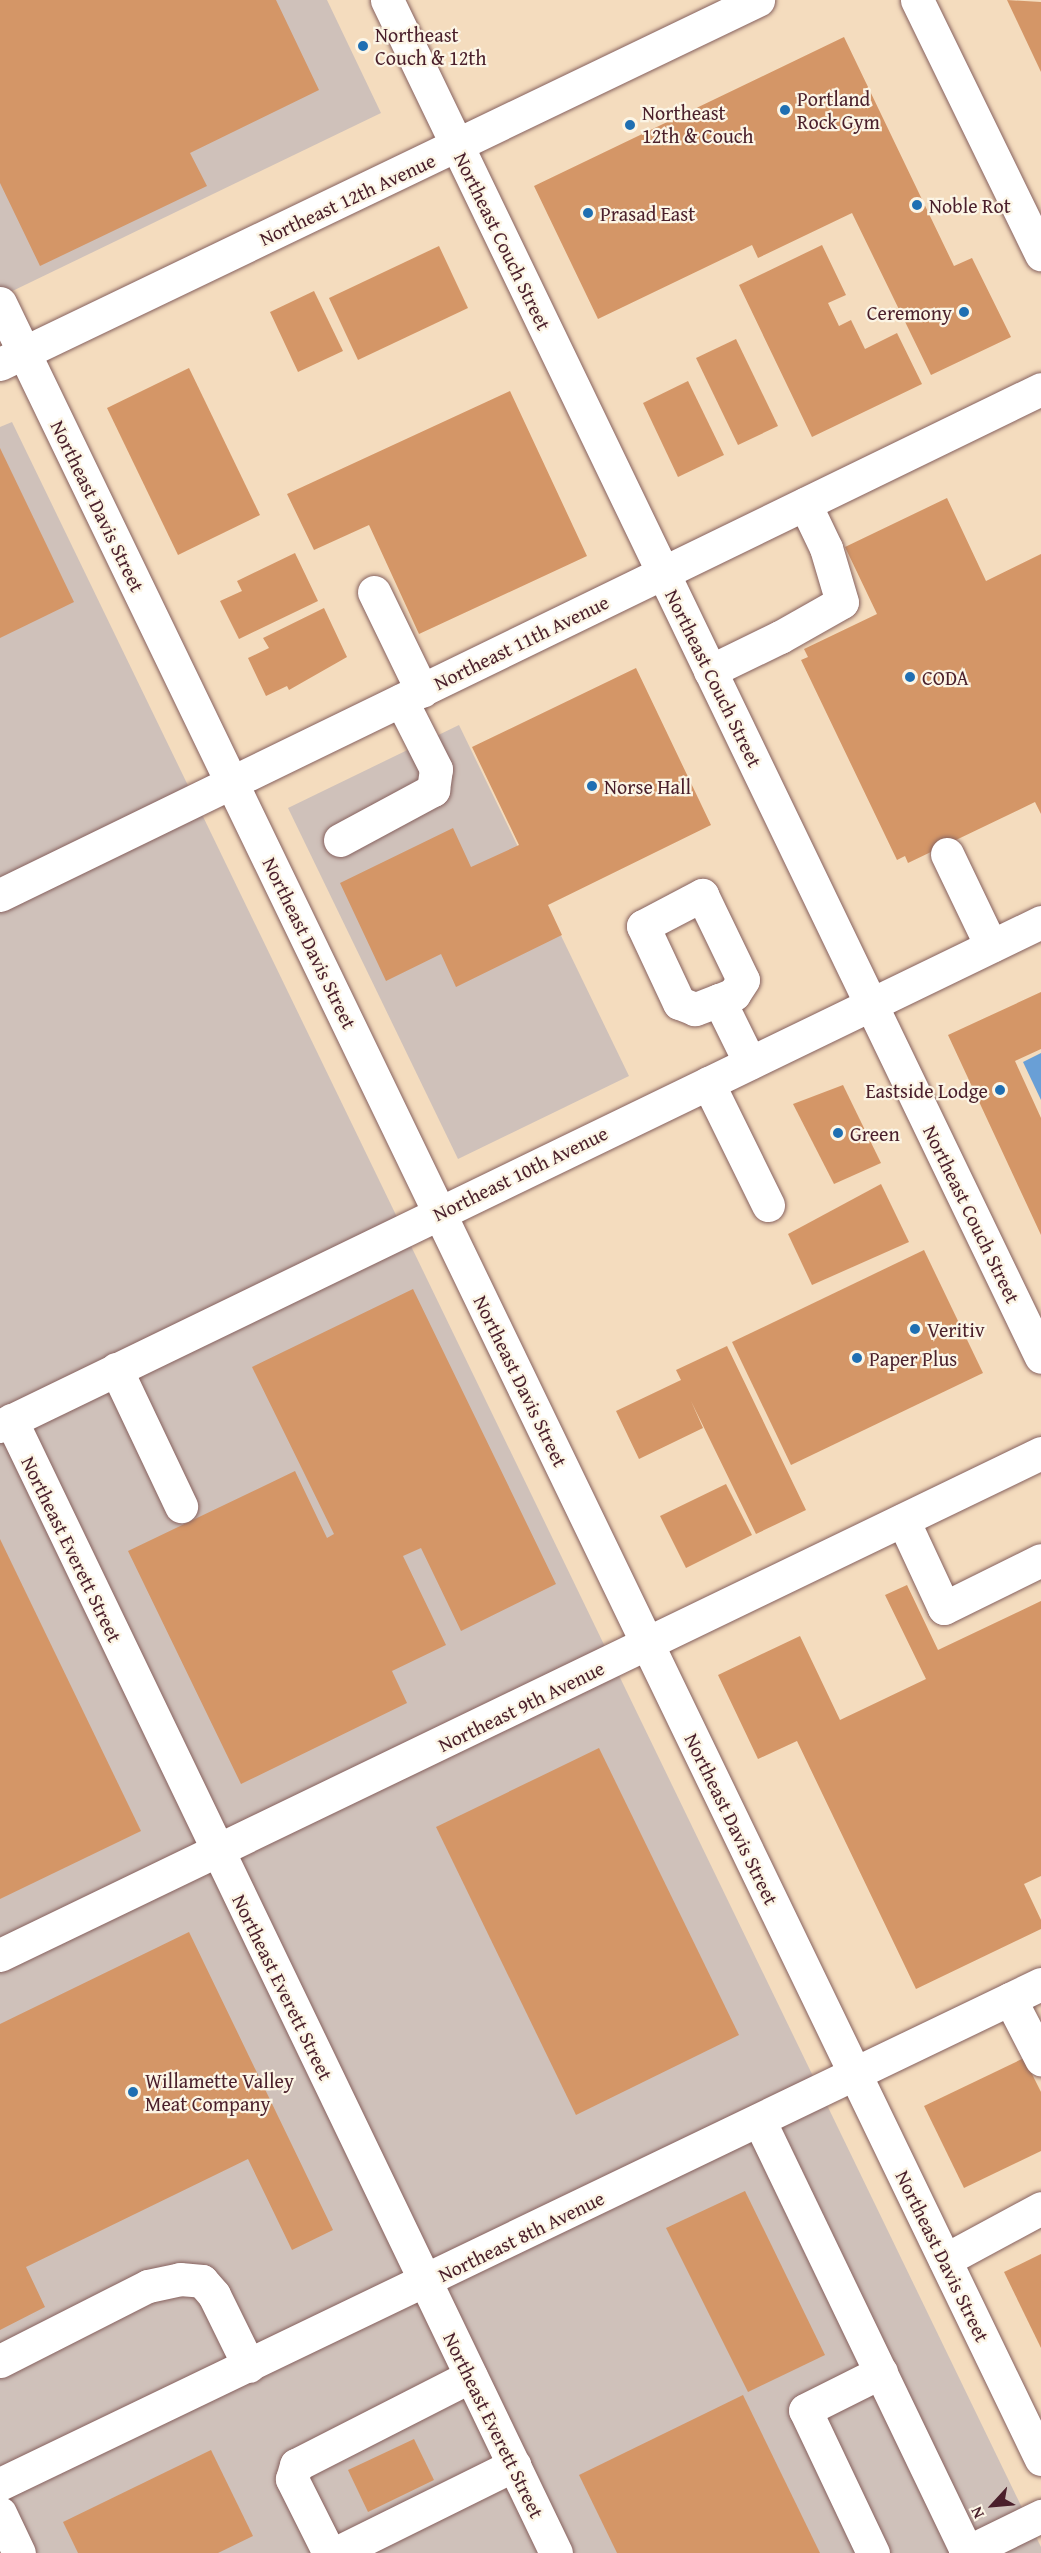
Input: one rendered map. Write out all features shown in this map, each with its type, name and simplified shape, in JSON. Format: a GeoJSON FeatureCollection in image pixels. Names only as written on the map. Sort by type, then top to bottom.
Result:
{"type":"FeatureCollection","features":[{"type":"Feature","properties":{"kind":"street","name":"Northeast Couch Street"},"geometry":{"type":"LineString","coordinates":[[387,0],[1041,1357]]}},
{"type":"Feature","properties":{"kind":"street","name":"Northeast 12th Avenue"},"geometry":{"type":"LineString","coordinates":[[12,358],[458,146],[758,0]]}},
{"type":"Feature","properties":{"kind":"street"},"geometry":{"type":"LineString","coordinates":[[917,0],[1041,254]]}},
{"type":"Feature","properties":{"kind":"street","name":"Northeast Davis Street"},"geometry":{"type":"LineString","coordinates":[[0,303],[12,358],[232,783],[1041,2459]]}},
{"type":"Feature","properties":{"kind":"street","name":"Northeast 11th Avenue"},"geometry":{"type":"LineString","coordinates":[[0,895],[1041,389]]}},
{"type":"Feature","properties":{"kind":"street"},"geometry":{"type":"LineString","coordinates":[[710,671],[780,638],[842,602],[826,548],[805,504]]}},
{"type":"Feature","properties":{"kind":"street"},"geometry":{"type":"LineString","coordinates":[[340,840],[433,790],[436,769],[374,592]]}},
{"type":"Feature","properties":{"kind":"street"},"geometry":{"type":"LineString","coordinates":[[947,854],[991,946]]}},
{"type":"Feature","properties":{"kind":"street","name":"Northeast 10th Avenue"},"geometry":{"type":"LineString","coordinates":[[5,1423],[1041,922]]}},
{"type":"Feature","properties":{"kind":"street"},"geometry":{"type":"LineString","coordinates":[[719,1000],[750,1063]]}},
{"type":"Feature","properties":{"kind":"street"},"geometry":{"type":"LineString","coordinates":[[708,1083],[768,1205]]}},
{"type":"Feature","properties":{"kind":"street"},"geometry":{"type":"LineString","coordinates":[[116,1369],[181,1506]]}},
{"type":"Feature","properties":{"kind":"street","name":"Northeast Everett Street"},"geometry":{"type":"LineString","coordinates":[[5,1423],[218,1852],[514,2465],[552,2552]]}},
{"type":"Feature","properties":{"kind":"street","name":"Northeast 9th Avenue"},"geometry":{"type":"LineString","coordinates":[[0,1955],[218,1852],[1041,1453]]}},
{"type":"Feature","properties":{"kind":"street"},"geometry":{"type":"LineString","coordinates":[[903,1521],[944,1608],[1041,1560]]}},
{"type":"Feature","properties":{"kind":"street","name":"Northeast 8th Avenue"},"geometry":{"type":"LineString","coordinates":[[0,2484],[426,2282],[1041,1984]]}},
{"type":"Feature","properties":{"kind":"street"},"geometry":{"type":"LineString","coordinates":[[1010,1999],[1041,2059]]}},
{"type":"Feature","properties":{"kind":"street"},"geometry":{"type":"LineString","coordinates":[[759,2120],[966,2553],[1041,2516]]}},
{"type":"Feature","properties":{"kind":"street"},"geometry":{"type":"LineString","coordinates":[[945,2260],[1041,2208]]}},
{"type":"Feature","properties":{"kind":"street"},"geometry":{"type":"LineString","coordinates":[[0,2361],[148,2286],[180,2279],[202,2281],[214,2295],[249,2366]]}},
{"type":"Feature","properties":{"kind":"street"},"geometry":{"type":"LineString","coordinates":[[873,2553],[805,2410],[881,2372]]}},
{"type":"Feature","properties":{"kind":"street"},"geometry":{"type":"LineString","coordinates":[[328,2553],[292,2479],[296,2465],[471,2376]]}},
{"type":"Feature","properties":{"kind":"street"},"geometry":{"type":"LineString","coordinates":[[336,2553],[514,2465]]}},
{"type":"Feature","properties":{"kind":"street"},"geometry":{"type":"LineString","coordinates":[[0,2513],[19,2553]]}},
{"type":"Feature","properties":{"kind":"shaded area"},"geometry":{"type":"Polygon","coordinates":[[[0,0],[327,0],[381,113],[0,297],[0,0]]]}},
{"type":"Feature","properties":{"kind":"shaded area"},"geometry":{"type":"Polygon","coordinates":[[[12,422],[1041,2547],[1041,2553],[0,2553],[0,427],[12,422]]]}},
{"type":"Feature","properties":{"kind":"shaded area"},"geometry":{"type":"Polygon","coordinates":[[[459,725],[629,1076],[458,1159],[288,808],[459,725]]]}},
{"type":"Feature","properties":{"kind":"water"},"geometry":{"type":"Polygon","coordinates":[[[1041,1053],[1041,1100],[1023,1062],[1041,1053]]]}},
{"type":"Feature","properties":{"kind":"building"},"geometry":{"type":"Polygon","coordinates":[[[0,0],[276,0],[319,90],[190,153],[207,186],[40,266],[0,183],[0,0]]]}},
{"type":"Feature","properties":{"kind":"building"},"geometry":{"type":"Polygon","coordinates":[[[1007,0],[1041,2],[1041,72],[1007,0]]]}},
{"type":"Feature","properties":{"kind":"building","name":"Portland Rock Gym"},"geometry":{"type":"Polygon","coordinates":[[[844,37],[954,266],[972,258],[1011,337],[931,375],[852,213],[758,258],[752,245],[598,319],[534,186],[844,37]]]}},
{"type":"Feature","properties":{"kind":"building"},"geometry":{"type":"Polygon","coordinates":[[[822,245],[846,295],[828,303],[839,326],[851,320],[865,349],[897,333],[922,384],[812,437],[739,285],[822,245]]]}},
{"type":"Feature","properties":{"kind":"building"},"geometry":{"type":"Polygon","coordinates":[[[439,246],[468,308],[358,360],[329,298],[439,246]]]}},
{"type":"Feature","properties":{"kind":"building"},"geometry":{"type":"Polygon","coordinates":[[[314,291],[343,351],[298,372],[270,312],[314,291]]]}},
{"type":"Feature","properties":{"kind":"building"},"geometry":{"type":"Polygon","coordinates":[[[736,339],[778,426],[738,445],[696,358],[736,339]]]}},
{"type":"Feature","properties":{"kind":"building"},"geometry":{"type":"Polygon","coordinates":[[[189,368],[260,515],[178,555],[107,408],[189,368]]]}},
{"type":"Feature","properties":{"kind":"building"},"geometry":{"type":"Polygon","coordinates":[[[688,381],[724,455],[678,477],[643,403],[688,381]]]}},
{"type":"Feature","properties":{"kind":"building"},"geometry":{"type":"Polygon","coordinates":[[[510,391],[587,556],[419,634],[369,525],[314,550],[287,494],[510,391]]]}},
{"type":"Feature","properties":{"kind":"building"},"geometry":{"type":"Polygon","coordinates":[[[0,448],[74,602],[0,638],[0,448]]]}},
{"type":"Feature","properties":{"kind":"building","name":"CODA"},"geometry":{"type":"Polygon","coordinates":[[[947,498],[986,581],[1041,554],[1041,814],[1035,802],[908,863],[905,856],[897,860],[801,660],[808,657],[804,649],[877,614],[845,547],[947,498]]]}},
{"type":"Feature","properties":{"kind":"building"},"geometry":{"type":"Polygon","coordinates":[[[295,553],[318,601],[239,639],[220,601],[242,591],[237,581],[295,553]]]}},
{"type":"Feature","properties":{"kind":"building"},"geometry":{"type":"Polygon","coordinates":[[[324,608],[347,657],[289,690],[287,686],[266,696],[248,658],[269,648],[263,638],[324,608]]]}},
{"type":"Feature","properties":{"kind":"building"},"geometry":{"type":"Polygon","coordinates":[[[636,668],[711,825],[548,905],[562,935],[456,987],[441,954],[386,981],[340,883],[453,828],[471,867],[519,845],[472,747],[636,668]]]}},
{"type":"Feature","properties":{"kind":"building","name":"Eastside Lodge"},"geometry":{"type":"Polygon","coordinates":[[[1041,992],[1041,1049],[1015,1061],[1041,1118],[1041,1235],[948,1035],[1041,992]]]}},
{"type":"Feature","properties":{"kind":"building","name":"Green"},"geometry":{"type":"Polygon","coordinates":[[[843,1085],[881,1163],[834,1184],[793,1104],[843,1085]]]}},
{"type":"Feature","properties":{"kind":"building"},"geometry":{"type":"Polygon","coordinates":[[[881,1184],[909,1242],[812,1285],[788,1234],[881,1184]]]}},
{"type":"Feature","properties":{"kind":"building","name":"Paper Plus"},"geometry":{"type":"Polygon","coordinates":[[[924,1250],[983,1373],[791,1465],[732,1342],[924,1250]]]}},
{"type":"Feature","properties":{"kind":"building"},"geometry":{"type":"Polygon","coordinates":[[[413,1289],[556,1584],[461,1631],[421,1548],[403,1556],[446,1645],[392,1671],[407,1703],[241,1784],[128,1551],[295,1471],[327,1538],[334,1534],[252,1367],[413,1289]]]}},
{"type":"Feature","properties":{"kind":"building"},"geometry":{"type":"Polygon","coordinates":[[[727,1346],[806,1510],[756,1534],[691,1401],[703,1428],[639,1459],[616,1411],[681,1380],[676,1370],[727,1346]]]}},
{"type":"Feature","properties":{"kind":"building"},"geometry":{"type":"Polygon","coordinates":[[[726,1484],[752,1535],[686,1568],[660,1516],[726,1484]]]}},
{"type":"Feature","properties":{"kind":"building"},"geometry":{"type":"Polygon","coordinates":[[[0,1539],[141,1831],[0,1899],[0,1539]]]}},
{"type":"Feature","properties":{"kind":"building"},"geometry":{"type":"Polygon","coordinates":[[[907,1585],[938,1650],[1041,1601],[1041,1876],[1024,1884],[1041,1920],[1041,1929],[916,1989],[797,1741],[758,1759],[718,1675],[800,1636],[840,1720],[926,1679],[885,1595],[907,1585]]]}},
{"type":"Feature","properties":{"kind":"building"},"geometry":{"type":"Polygon","coordinates":[[[599,1748],[739,2035],[576,2115],[436,1827],[599,1748]]]}},
{"type":"Feature","properties":{"kind":"building","name":"Willamette Valley Meat Company"},"geometry":{"type":"Polygon","coordinates":[[[189,1932],[333,2230],[292,2250],[248,2159],[26,2267],[45,2307],[0,2330],[0,2024],[189,1932]]]}},
{"type":"Feature","properties":{"kind":"building"},"geometry":{"type":"Polygon","coordinates":[[[1024,2058],[1041,2092],[1041,2151],[964,2188],[924,2106],[1024,2058]]]}},
{"type":"Feature","properties":{"kind":"building"},"geometry":{"type":"Polygon","coordinates":[[[745,2191],[825,2355],[748,2392],[666,2228],[745,2191]]]}},
{"type":"Feature","properties":{"kind":"building"},"geometry":{"type":"Polygon","coordinates":[[[1041,2254],[1041,2348],[1004,2272],[1041,2254]]]}},
{"type":"Feature","properties":{"kind":"building"},"geometry":{"type":"Polygon","coordinates":[[[743,2395],[820,2553],[617,2553],[579,2475],[743,2395]]]}},
{"type":"Feature","properties":{"kind":"building"},"geometry":{"type":"Polygon","coordinates":[[[414,2439],[434,2480],[368,2512],[348,2470],[414,2439]]]}},
{"type":"Feature","properties":{"kind":"building"},"geometry":{"type":"Polygon","coordinates":[[[211,2450],[253,2536],[218,2553],[78,2553],[63,2522],[211,2450]]]}},
{"type":"Feature","properties":{"kind":"place","name":"Northeast Couch & 12th"},"geometry":{"type":"Point","coordinates":[363,46]}},
{"type":"Feature","properties":{"kind":"place","name":"Portland Rock Gym"},"geometry":{"type":"Point","coordinates":[785,110]}},
{"type":"Feature","properties":{"kind":"place","name":"Northeast 12th & Couch"},"geometry":{"type":"Point","coordinates":[630,125]}},
{"type":"Feature","properties":{"kind":"place","name":"Noble Rot"},"geometry":{"type":"Point","coordinates":[917,205]}},
{"type":"Feature","properties":{"kind":"place","name":"Prasad East"},"geometry":{"type":"Point","coordinates":[588,213]}},
{"type":"Feature","properties":{"kind":"place","name":"Ceremony"},"geometry":{"type":"Point","coordinates":[964,312]}},
{"type":"Feature","properties":{"kind":"place","name":"CODA"},"geometry":{"type":"Point","coordinates":[910,677]}},
{"type":"Feature","properties":{"kind":"place","name":"Norse Hall"},"geometry":{"type":"Point","coordinates":[592,786]}},
{"type":"Feature","properties":{"kind":"place","name":"Eastside Lodge"},"geometry":{"type":"Point","coordinates":[1000,1090]}},
{"type":"Feature","properties":{"kind":"place","name":"Green"},"geometry":{"type":"Point","coordinates":[838,1133]}},
{"type":"Feature","properties":{"kind":"place","name":"Veritiv"},"geometry":{"type":"Point","coordinates":[915,1329]}},
{"type":"Feature","properties":{"kind":"place","name":"Paper Plus"},"geometry":{"type":"Point","coordinates":[857,1358]}},
{"type":"Feature","properties":{"kind":"place","name":"Willamette Valley Meat Company"},"geometry":{"type":"Point","coordinates":[133,2092]}}]}
